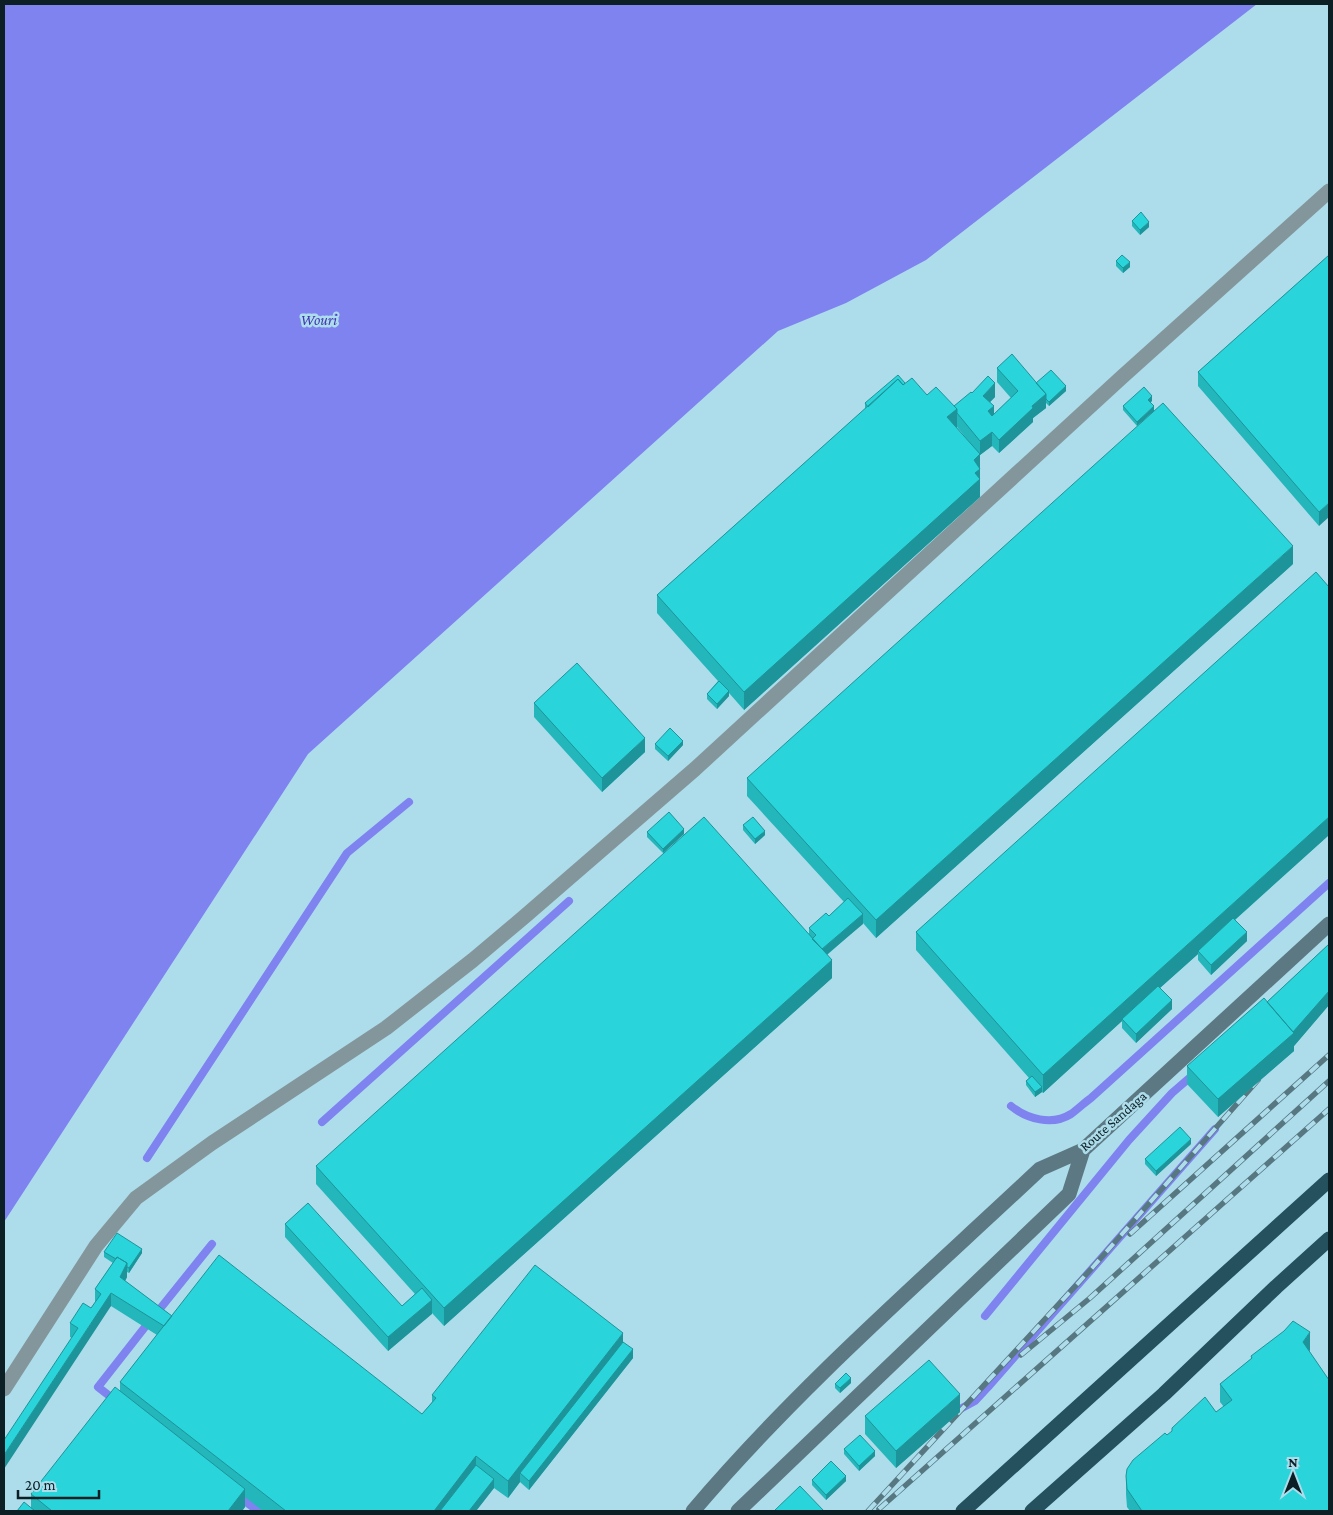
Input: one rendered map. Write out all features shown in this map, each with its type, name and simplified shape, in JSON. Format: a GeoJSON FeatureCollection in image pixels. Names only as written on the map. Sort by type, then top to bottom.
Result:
{"type":"FeatureCollection","features":[{"type":"Feature","properties":{"kind":"highway"},"geometry":{"type":"LineString","coordinates":[[962,1511],[1329,1180]]}},
{"type":"Feature","properties":{"kind":"highway"},"geometry":{"type":"LineString","coordinates":[[1032,1511],[1164,1394],[1329,1239]]}},
{"type":"Feature","properties":{"kind":"street"},"geometry":{"type":"LineString","coordinates":[[4,1389],[96,1246],[136,1198],[212,1143],[386,1028],[509,930],[695,769],[1122,377],[1329,190]]}},
{"type":"Feature","properties":{"kind":"street","name":"Route Sandaga"},"geometry":{"type":"LineString","coordinates":[[693,1511],[720,1479],[826,1370],[1040,1169],[1083,1150],[1329,924]]}},
{"type":"Feature","properties":{"kind":"street"},"geometry":{"type":"LineString","coordinates":[[738,1511],[1069,1194],[1083,1150]]}},
{"type":"Feature","properties":{"kind":"water","name":"Wouri"},"geometry":{"type":"Polygon","coordinates":[[[4,4],[1257,4],[926,260],[846,303],[778,331],[308,754],[4,1222],[4,4]]]}},
{"type":"Feature","properties":{"kind":"building"},"geometry":{"type":"Polygon","coordinates":[[[1141,212],[1149,222],[1140,230],[1132,221],[1141,212]]]}},
{"type":"Feature","properties":{"kind":"building"},"geometry":{"type":"Polygon","coordinates":[[[1122,255],[1130,262],[1123,268],[1116,261],[1122,255]]]}},
{"type":"Feature","properties":{"kind":"building"},"geometry":{"type":"Polygon","coordinates":[[[1329,255],[1329,503],[1319,512],[1198,372],[1329,255]]]}},
{"type":"Feature","properties":{"kind":"building"},"geometry":{"type":"Polygon","coordinates":[[[1012,354],[1046,394],[999,440],[992,432],[980,441],[957,413],[957,409],[954,406],[972,393],[988,376],[995,383],[983,396],[994,406],[988,411],[992,416],[1018,391],[997,368],[1012,354]]]}},
{"type":"Feature","properties":{"kind":"building"},"geometry":{"type":"Polygon","coordinates":[[[1051,370],[1066,386],[1049,402],[1046,399],[1046,394],[1036,383],[1051,370]]]}},
{"type":"Feature","properties":{"kind":"building"},"geometry":{"type":"Polygon","coordinates":[[[898,375],[905,383],[903,385],[898,379],[868,407],[865,403],[898,375]]]}},
{"type":"Feature","properties":{"kind":"building"},"geometry":{"type":"Polygon","coordinates":[[[912,378],[927,395],[936,387],[957,409],[947,417],[980,454],[974,460],[980,469],[975,473],[980,479],[744,692],[657,595],[898,379],[903,385],[912,378]]]}},
{"type":"Feature","properties":{"kind":"building"},"geometry":{"type":"Polygon","coordinates":[[[1144,387],[1152,396],[1148,400],[1154,406],[1137,422],[1123,406],[1144,387]]]}},
{"type":"Feature","properties":{"kind":"building"},"geometry":{"type":"Polygon","coordinates":[[[1163,403],[1293,546],[876,920],[747,778],[1163,403]]]}},
{"type":"Feature","properties":{"kind":"building"},"geometry":{"type":"Polygon","coordinates":[[[1316,572],[1329,587],[1329,817],[1043,1075],[916,932],[1316,572]]]}},
{"type":"Feature","properties":{"kind":"building"},"geometry":{"type":"Polygon","coordinates":[[[577,663],[645,738],[602,778],[534,703],[577,663]]]}},
{"type":"Feature","properties":{"kind":"building"},"geometry":{"type":"Polygon","coordinates":[[[719,681],[729,691],[717,704],[707,694],[719,681]]]}},
{"type":"Feature","properties":{"kind":"building"},"geometry":{"type":"Polygon","coordinates":[[[670,728],[683,741],[668,756],[655,744],[670,728]]]}},
{"type":"Feature","properties":{"kind":"building"},"geometry":{"type":"Polygon","coordinates":[[[669,812],[684,829],[663,849],[647,832],[669,812]]]}},
{"type":"Feature","properties":{"kind":"building"},"geometry":{"type":"Polygon","coordinates":[[[704,817],[832,960],[444,1308],[316,1166],[704,817]]]}},
{"type":"Feature","properties":{"kind":"building"},"geometry":{"type":"Polygon","coordinates":[[[753,817],[765,831],[755,839],[743,825],[753,817]]]}},
{"type":"Feature","properties":{"kind":"building"},"geometry":{"type":"Polygon","coordinates":[[[848,898],[863,914],[822,949],[812,939],[816,935],[809,928],[826,913],[829,916],[848,898]]]}},
{"type":"Feature","properties":{"kind":"building"},"geometry":{"type":"Polygon","coordinates":[[[1233,918],[1247,932],[1211,965],[1198,951],[1233,918]]]}},
{"type":"Feature","properties":{"kind":"building"},"geometry":{"type":"Polygon","coordinates":[[[1329,944],[1329,991],[1293,1032],[1267,1002],[1329,944]]]}},
{"type":"Feature","properties":{"kind":"building"},"geometry":{"type":"Polygon","coordinates":[[[1158,986],[1172,1000],[1136,1034],[1122,1019],[1158,986]]]}},
{"type":"Feature","properties":{"kind":"building"},"geometry":{"type":"Polygon","coordinates":[[[1264,998],[1294,1033],[1218,1099],[1187,1066],[1264,998]]]}},
{"type":"Feature","properties":{"kind":"building"},"geometry":{"type":"Polygon","coordinates":[[[1032,1076],[1042,1087],[1035,1092],[1026,1081],[1032,1076]]]}},
{"type":"Feature","properties":{"kind":"building"},"geometry":{"type":"Polygon","coordinates":[[[1180,1127],[1191,1139],[1156,1171],[1145,1159],[1180,1127]]]}},
{"type":"Feature","properties":{"kind":"building"},"geometry":{"type":"Polygon","coordinates":[[[308,1203],[402,1306],[422,1288],[432,1300],[388,1337],[285,1224],[308,1203]]]}},
{"type":"Feature","properties":{"kind":"building"},"geometry":{"type":"Polygon","coordinates":[[[117,1233],[142,1249],[129,1268],[127,1263],[104,1252],[117,1233]]]}},
{"type":"Feature","properties":{"kind":"building"},"geometry":{"type":"Polygon","coordinates":[[[219,1255],[422,1414],[436,1398],[432,1395],[535,1265],[623,1333],[508,1481],[476,1456],[434,1511],[286,1511],[120,1382],[219,1255]]]}},
{"type":"Feature","properties":{"kind":"building"},"geometry":{"type":"Polygon","coordinates":[[[117,1257],[127,1263],[120,1277],[172,1316],[164,1326],[111,1293],[4,1455],[4,1440],[78,1328],[70,1323],[83,1303],[91,1308],[101,1294],[95,1289],[117,1257]]]}},
{"type":"Feature","properties":{"kind":"building"},"geometry":{"type":"Polygon","coordinates":[[[1293,1321],[1310,1332],[1303,1342],[1329,1380],[1329,1511],[1142,1511],[1127,1489],[1127,1469],[1133,1460],[1165,1433],[1167,1435],[1172,1431],[1172,1428],[1205,1397],[1216,1412],[1232,1400],[1220,1384],[1252,1358],[1251,1356],[1284,1331],[1293,1321]]]}},
{"type":"Feature","properties":{"kind":"building"},"geometry":{"type":"Polygon","coordinates":[[[623,1342],[633,1349],[529,1481],[520,1473],[623,1342]]]}},
{"type":"Feature","properties":{"kind":"building"},"geometry":{"type":"Polygon","coordinates":[[[929,1360],[960,1394],[896,1451],[865,1416],[929,1360]]]}},
{"type":"Feature","properties":{"kind":"building"},"geometry":{"type":"Polygon","coordinates":[[[846,1373],[851,1378],[840,1388],[835,1384],[846,1373]]]}},
{"type":"Feature","properties":{"kind":"building"},"geometry":{"type":"Polygon","coordinates":[[[115,1387],[245,1489],[228,1511],[52,1511],[31,1494],[115,1387]]]}},
{"type":"Feature","properties":{"kind":"building"},"geometry":{"type":"Polygon","coordinates":[[[860,1435],[875,1451],[859,1466],[844,1449],[860,1435]]]}},
{"type":"Feature","properties":{"kind":"building"},"geometry":{"type":"Polygon","coordinates":[[[831,1461],[846,1476],[826,1495],[812,1480],[831,1461]]]}},
{"type":"Feature","properties":{"kind":"building"},"geometry":{"type":"Polygon","coordinates":[[[476,1465],[494,1479],[469,1511],[440,1511],[476,1465]]]}},
{"type":"Feature","properties":{"kind":"building"},"geometry":{"type":"Polygon","coordinates":[[[800,1486],[824,1511],[774,1511],[800,1486]]]}},
{"type":"Feature","properties":{"kind":"building"},"geometry":{"type":"Polygon","coordinates":[[[24,1502],[35,1511],[17,1511],[24,1502]]]}},
{"type":"Feature","properties":{"kind":"waterway"},"geometry":{"type":"LineString","coordinates":[[147,1158],[347,853],[409,802]]}},
{"type":"Feature","properties":{"kind":"waterway"},"geometry":{"type":"LineString","coordinates":[[1011,1106],[1017,1111],[1040,1119],[1056,1120],[1071,1114],[1329,883]]}},
{"type":"Feature","properties":{"kind":"waterway"},"geometry":{"type":"LineString","coordinates":[[322,1122],[569,901]]}},
{"type":"Feature","properties":{"kind":"waterway"},"geometry":{"type":"LineString","coordinates":[[985,1316],[1129,1140],[1172,1093],[1194,1074]]}},
{"type":"Feature","properties":{"kind":"waterway"},"geometry":{"type":"LineString","coordinates":[[962,1408],[975,1401],[988,1387],[1215,1129]]}},
{"type":"Feature","properties":{"kind":"waterway"},"geometry":{"type":"LineString","coordinates":[[155,1315],[212,1244]]}},
{"type":"Feature","properties":{"kind":"waterway"},"geometry":{"type":"LineString","coordinates":[[116,1401],[98,1387],[145,1327]]}},
{"type":"Feature","properties":{"kind":"waterway"},"geometry":{"type":"LineString","coordinates":[[238,1496],[258,1511]]}},
{"type":"Feature","properties":{"kind":"railway"},"geometry":{"type":"LineString","coordinates":[[1130,1234],[1329,1055]]}},
{"type":"Feature","properties":{"kind":"railway"},"geometry":{"type":"LineString","coordinates":[[868,1511],[1093,1267],[1258,1080]]}},
{"type":"Feature","properties":{"kind":"railway"},"geometry":{"type":"LineString","coordinates":[[1021,1355],[1090,1298],[1329,1081]]}},
{"type":"Feature","properties":{"kind":"railway"},"geometry":{"type":"LineString","coordinates":[[879,1509],[1329,1109]]}}]}
